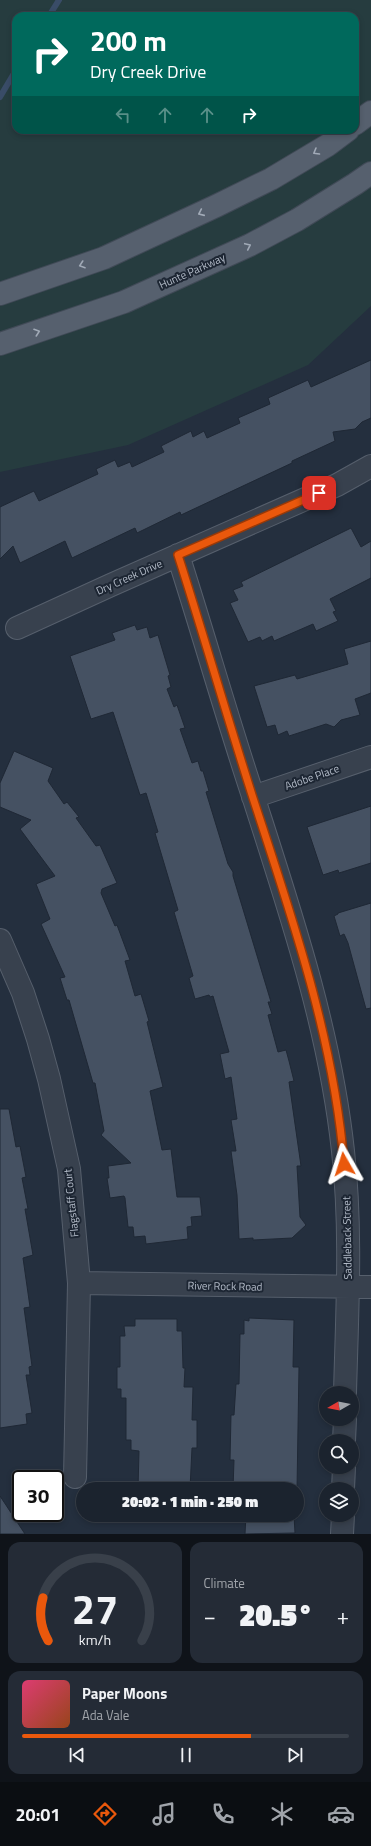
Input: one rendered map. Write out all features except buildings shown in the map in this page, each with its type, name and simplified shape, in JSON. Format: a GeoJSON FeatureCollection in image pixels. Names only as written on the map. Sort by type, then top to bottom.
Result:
{"type":"FeatureCollection","features":[{"type":"Feature","properties":{"kind":"main road"},"geometry":{"type":"LineString","coordinates":[[359,121],[371,112]]}},
{"type":"Feature","properties":{"kind":"main road"},"geometry":{"type":"LineString","coordinates":[[0,294],[104,258],[216,206],[271,179],[328,145],[343,134]]}},
{"type":"Feature","properties":{"kind":"main road","name":"Hunte Parkway"},"geometry":{"type":"LineString","coordinates":[[0,344],[124,302],[250,245],[297,220],[371,173]]}},
{"type":"Feature","properties":{"kind":"street","name":"Dry Creek Drive"},"geometry":{"type":"LineString","coordinates":[[17,628],[337,485],[371,466]]}},
{"type":"Feature","properties":{"kind":"street","name":"Saddleback Street"},"geometry":{"type":"LineString","coordinates":[[178,555],[253,797],[283,886],[326,1047],[336,1095],[348,1205],[345,1386]]}},
{"type":"Feature","properties":{"kind":"street","name":"Adobe Place"},"geometry":{"type":"LineString","coordinates":[[253,797],[371,757]]}},
{"type":"Feature","properties":{"kind":"street","name":"Flagstaff Court"},"geometry":{"type":"LineString","coordinates":[[0,940],[28,1008],[49,1079],[69,1169],[79,1283],[75,1477]]}},
{"type":"Feature","properties":{"kind":"street","name":"River Rock Road"},"geometry":{"type":"LineString","coordinates":[[79,1283],[371,1288]]}},
{"type":"Feature","properties":{"kind":"street"},"geometry":{"type":"LineString","coordinates":[[342,1534],[343,1522]]}},
{"type":"Feature","properties":{"kind":"green space"},"geometry":{"type":"Polygon","coordinates":[[[0,0],[371,0],[371,306],[308,365],[128,445],[0,472],[0,0]]]}},
{"type":"Feature","properties":{"kind":"waterway"},"geometry":{"type":"LineString","coordinates":[[52,12],[59,0]]}},
{"type":"Feature","properties":{"kind":"waterway"},"geometry":{"type":"LineString","coordinates":[[0,97],[12,77]]}},
{"type":"Feature","properties":{"kind":"route"},"geometry":{"type":"LineString","coordinates":[[319,493],[178,555],[253,797],[283,886],[325,1039],[336,1095],[344,1164]]}}]}
